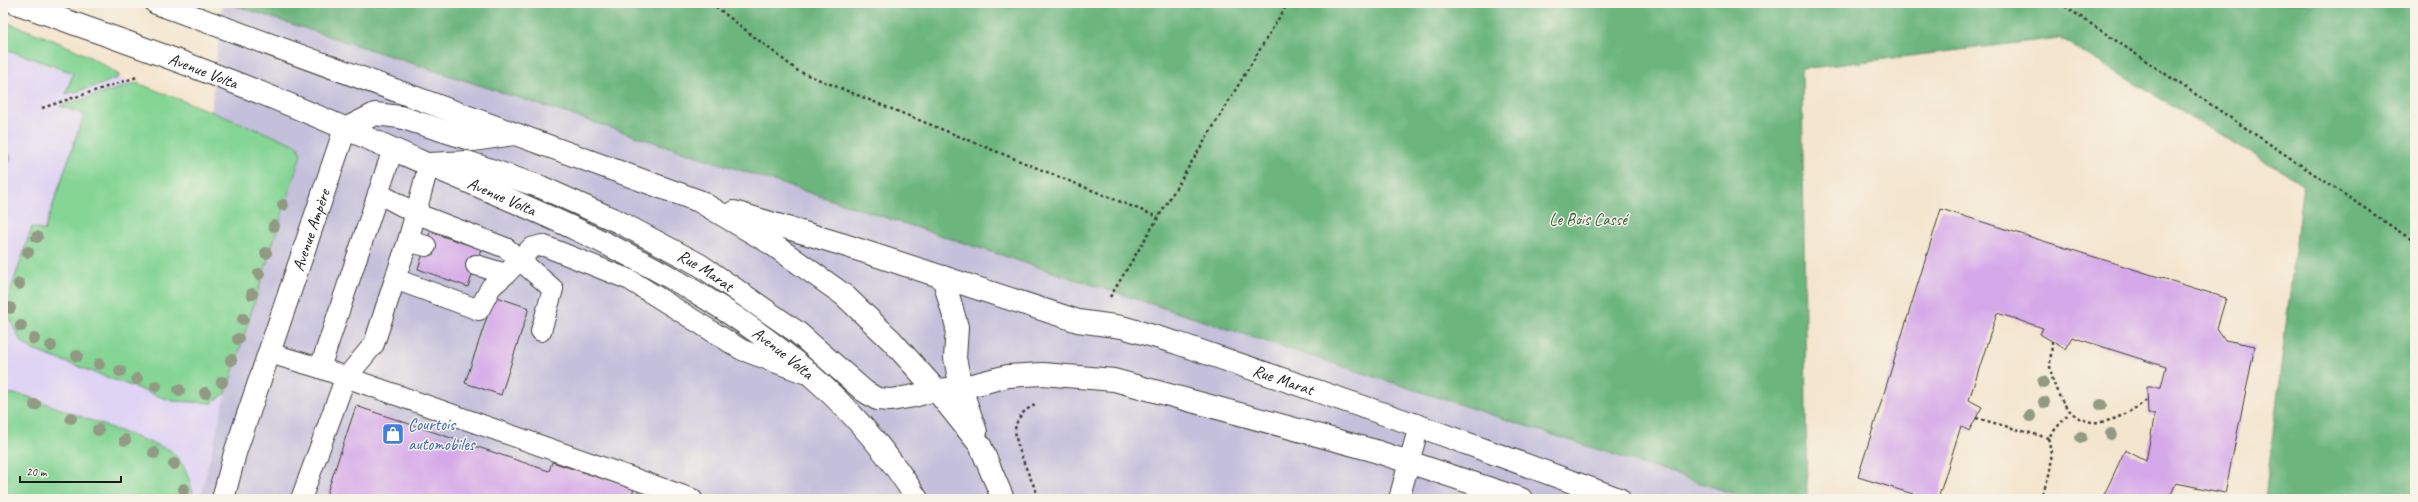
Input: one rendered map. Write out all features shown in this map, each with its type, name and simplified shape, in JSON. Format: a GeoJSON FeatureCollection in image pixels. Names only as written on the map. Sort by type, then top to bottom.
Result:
{"type":"FeatureCollection","features":[{"type":"Feature","properties":{"kind":"main road","name":"Avenue Volta"},"geometry":{"type":"LineString","coordinates":[[16,3],[229,80],[528,206],[620,249],[745,322],[816,378],[871,435],[917,499]]}},
{"type":"Feature","properties":{"kind":"main road"},"geometry":{"type":"LineString","coordinates":[[156,3],[699,201],[772,244],[844,295],[892,341],[936,390],[980,444]]}},
{"type":"Feature","properties":{"kind":"main road"},"geometry":{"type":"LineString","coordinates":[[345,129],[375,114],[400,117],[473,140],[514,134]]}},
{"type":"Feature","properties":{"kind":"main road","name":"Avenue Ampère"},"geometry":{"type":"LineString","coordinates":[[223,499],[235,452],[345,129]]}},
{"type":"Feature","properties":{"kind":"main road","name":"Rue Marat"},"geometry":{"type":"LineString","coordinates":[[429,164],[467,162],[541,187],[619,222],[694,261],[797,332],[864,391],[877,400],[891,400],[936,390],[961,388],[1008,376],[1043,374],[1114,380],[1408,462],[1521,499]]}},
{"type":"Feature","properties":{"kind":"main road","name":"Rue Marat"},"geometry":{"type":"LineString","coordinates":[[699,201],[841,244],[1078,321],[1122,327],[1177,343],[1419,426],[1619,499]]}},
{"type":"Feature","properties":{"kind":"main road"},"geometry":{"type":"LineString","coordinates":[[943,278],[957,327],[955,358],[961,388],[980,444],[1003,499]]}},
{"type":"Feature","properties":{"kind":"lane"},"geometry":{"type":"LineString","coordinates":[[320,368],[393,149]]}},
{"type":"Feature","properties":{"kind":"lane"},"geometry":{"type":"LineString","coordinates":[[301,499],[345,378],[374,344],[395,279],[417,243],[415,213],[429,164]]}},
{"type":"Feature","properties":{"kind":"lane"},"geometry":{"type":"LineString","coordinates":[[378,193],[415,213],[506,248],[522,260],[553,290],[541,331]]}},
{"type":"Feature","properties":{"kind":"lane"},"geometry":{"type":"LineString","coordinates":[[395,279],[479,310],[491,287],[522,260],[531,248],[542,245],[630,280],[742,350],[816,378]]}},
{"type":"Feature","properties":{"kind":"lane"},"geometry":{"type":"LineString","coordinates":[[476,265],[506,274]]}},
{"type":"Feature","properties":{"kind":"lane"},"geometry":{"type":"LineString","coordinates":[[269,353],[320,368],[692,499]]}},
{"type":"Feature","properties":{"kind":"lane"},"geometry":{"type":"LineString","coordinates":[[1399,499],[1419,426]]}},
{"type":"Feature","properties":{"kind":"path"},"geometry":{"type":"LineString","coordinates":[[711,3],[798,71],[1158,217]]}},
{"type":"Feature","properties":{"kind":"path"},"geometry":{"type":"LineString","coordinates":[[1078,321],[1109,298],[1288,3]]}},
{"type":"Feature","properties":{"kind":"path"},"geometry":{"type":"LineString","coordinates":[[2060,3],[2415,242]]}},
{"type":"Feature","properties":{"kind":"path"},"geometry":{"type":"LineString","coordinates":[[42,108],[139,77]]}},
{"type":"Feature","properties":{"kind":"path"},"geometry":{"type":"LineString","coordinates":[[2052,342],[2050,365],[2054,383],[2062,402],[2069,412],[2088,422],[2105,422],[2123,416],[2147,400]]}},
{"type":"Feature","properties":{"kind":"path"},"geometry":{"type":"LineString","coordinates":[[1037,404],[1024,410],[1015,426],[1019,451],[1040,499]]}},
{"type":"Feature","properties":{"kind":"path"},"geometry":{"type":"LineString","coordinates":[[2048,438],[2069,412]]}},
{"type":"Feature","properties":{"kind":"path"},"geometry":{"type":"LineString","coordinates":[[1976,418],[2048,438]]}},
{"type":"Feature","properties":{"kind":"path"},"geometry":{"type":"LineString","coordinates":[[2040,499],[2048,478],[2052,456],[2048,438]]}},
{"type":"Feature","properties":{"kind":"shaded area"},"geometry":{"type":"Polygon","coordinates":[[[222,3],[227,3],[1750,499],[200,499],[226,393],[301,154],[211,112],[222,3]]]}},
{"type":"Feature","properties":{"kind":"shaded area"},"geometry":{"type":"Polygon","coordinates":[[[3,35],[211,112],[226,393],[200,499],[3,499],[3,35]]]}},
{"type":"Feature","properties":{"kind":"green space","name":"Le Bois Cassé"},"geometry":{"type":"Polygon","coordinates":[[[227,3],[2415,3],[2415,499],[2265,499],[2303,184],[2059,38],[1802,69],[1807,499],[1750,499],[227,3]]]}},
{"type":"Feature","properties":{"kind":"green space"},"geometry":{"type":"Polygon","coordinates":[[[3,21],[78,51],[106,66],[119,75],[119,77],[100,85],[66,94],[73,73],[3,48],[3,21]]]}},
{"type":"Feature","properties":{"kind":"green space"},"geometry":{"type":"Polygon","coordinates":[[[137,83],[297,145],[301,154],[226,393],[212,403],[172,401],[33,350],[20,340],[5,307],[32,227],[44,231],[84,114],[60,106],[137,83]]]}},
{"type":"Feature","properties":{"kind":"green space"},"geometry":{"type":"Polygon","coordinates":[[[3,142],[11,157],[10,162],[4,165],[3,142]]]}},
{"type":"Feature","properties":{"kind":"green space"},"geometry":{"type":"Polygon","coordinates":[[[7,393],[26,396],[170,450],[180,460],[186,472],[194,499],[3,499],[3,394],[7,393]]]}},
{"type":"Feature","properties":{"kind":"building"},"geometry":{"type":"Polygon","coordinates":[[[1941,209],[2226,298],[2217,328],[2225,340],[2255,346],[2225,493],[2176,483],[2169,499],[2111,499],[2104,495],[2125,450],[2146,461],[2155,414],[2148,414],[2147,387],[2161,387],[2166,367],[2072,337],[2065,349],[2040,334],[2043,328],[1997,313],[1969,400],[1982,407],[1969,431],[1961,426],[1938,499],[1929,499],[1858,477],[1941,209]]]}},
{"type":"Feature","properties":{"kind":"building"},"geometry":{"type":"Polygon","coordinates":[[[430,232],[481,249],[468,287],[418,269],[430,232]]]}},
{"type":"Feature","properties":{"kind":"building"},"geometry":{"type":"Polygon","coordinates":[[[494,296],[529,308],[501,395],[465,383],[494,296]]]}},
{"type":"Feature","properties":{"kind":"building","name":"Courtois automobiles"},"geometry":{"type":"Polygon","coordinates":[[[356,406],[549,471],[552,462],[634,489],[630,499],[325,499],[356,406]]]}},
{"type":"Feature","properties":{"kind":"place","name":"Courtois automobiles"},"geometry":{"type":"Point","coordinates":[393,434]}}]}
